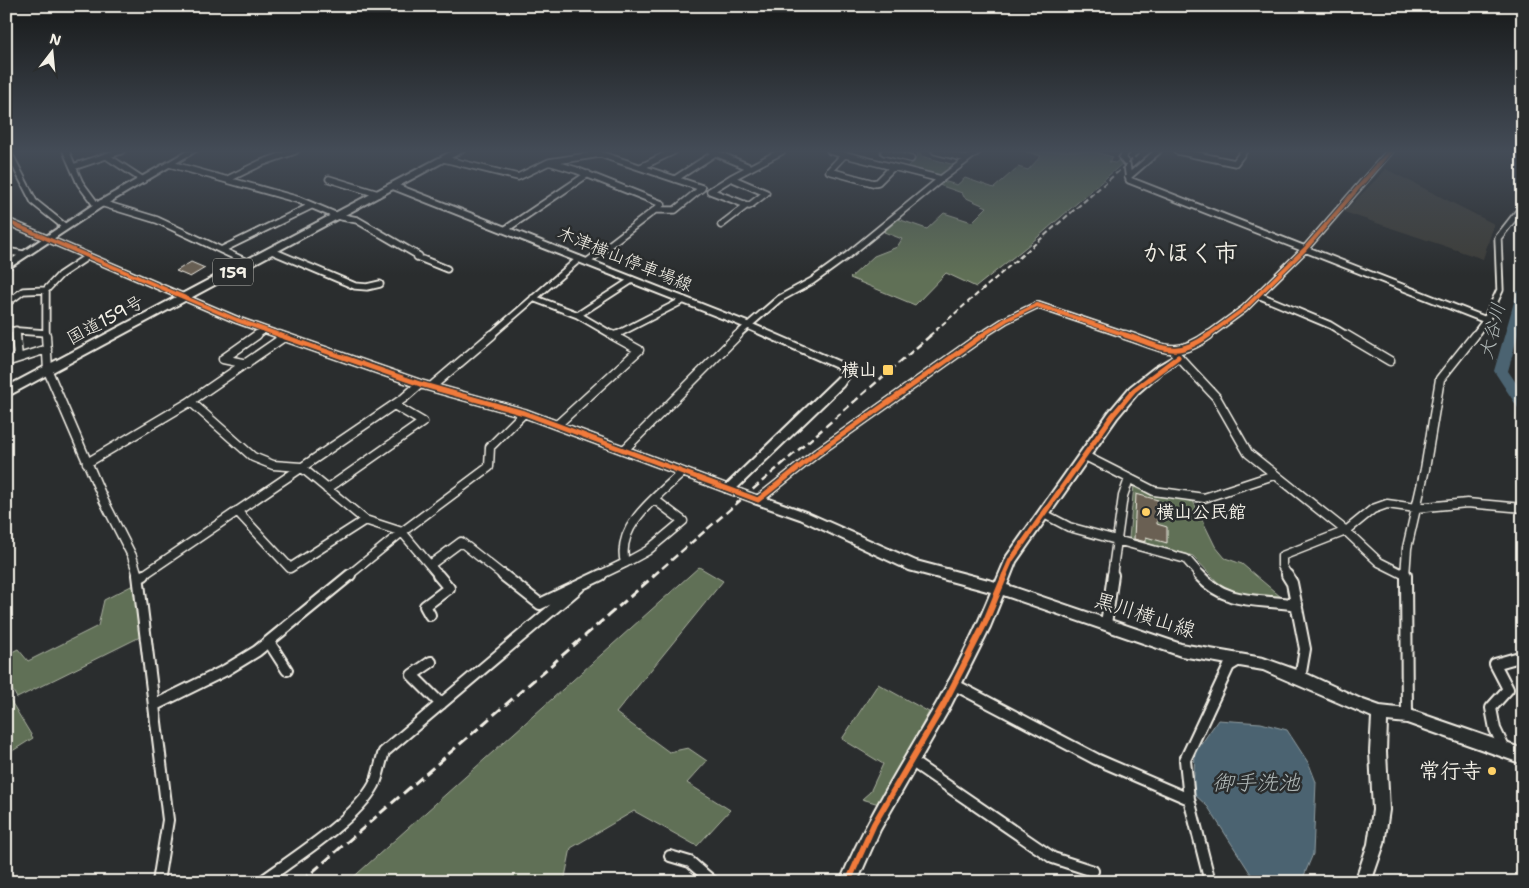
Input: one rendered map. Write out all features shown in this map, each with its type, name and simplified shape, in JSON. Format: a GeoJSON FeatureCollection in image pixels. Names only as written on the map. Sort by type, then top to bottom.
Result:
{"type":"FeatureCollection","features":[{"type":"Feature","properties":{"kind":"highway","name":"国道159号"},"geometry":{"type":"LineString","coordinates":[[6,393],[381,192]]}},
{"type":"Feature","properties":{"kind":"main road"},"geometry":{"type":"LineString","coordinates":[[6,266],[64,226],[120,192]]}},
{"type":"Feature","properties":{"kind":"main road","name":"木津横山停車場線"},"geometry":{"type":"LineString","coordinates":[[410,192],[747,325],[843,367],[846,374],[839,383],[729,489]]}},
{"type":"Feature","properties":{"kind":"main road"},"geometry":{"type":"LineString","coordinates":[[848,882],[874,824],[985,623],[1011,560],[1113,414],[1134,390],[1176,354]]}},
{"type":"Feature","properties":{"kind":"main road","name":"黒川横山線"},"geometry":{"type":"LineString","coordinates":[[758,500],[804,516],[914,566],[999,588],[1181,650],[1263,664],[1300,678],[1360,706],[1380,713],[1407,716],[1523,757]]}},
{"type":"Feature","properties":{"kind":"main road"},"geometry":{"type":"LineString","coordinates":[[1363,882],[1376,844],[1381,810],[1378,752],[1380,713]]}},
{"type":"Feature","properties":{"kind":"street"},"geometry":{"type":"LineString","coordinates":[[29,192],[34,202],[64,226]]}},
{"type":"Feature","properties":{"kind":"street"},"geometry":{"type":"LineString","coordinates":[[89,192],[99,204],[157,220],[249,263]]}},
{"type":"Feature","properties":{"kind":"street"},"geometry":{"type":"LineString","coordinates":[[269,192],[337,216],[357,220],[418,257],[447,269]]}},
{"type":"Feature","properties":{"kind":"street"},"geometry":{"type":"LineString","coordinates":[[373,192],[378,194]]}},
{"type":"Feature","properties":{"kind":"street"},"geometry":{"type":"LineString","coordinates":[[506,229],[561,192]]}},
{"type":"Feature","properties":{"kind":"street"},"geometry":{"type":"LineString","coordinates":[[431,387],[533,298],[662,204],[633,192]]}},
{"type":"Feature","properties":{"kind":"street"},"geometry":{"type":"LineString","coordinates":[[655,210],[675,210],[697,192]]}},
{"type":"Feature","properties":{"kind":"street"},"geometry":{"type":"LineString","coordinates":[[714,192],[747,205]]}},
{"type":"Feature","properties":{"kind":"street"},"geometry":{"type":"LineString","coordinates":[[721,225],[747,205],[749,206],[765,192]]}},
{"type":"Feature","properties":{"kind":"street"},"geometry":{"type":"LineString","coordinates":[[625,449],[747,325],[779,299],[812,281],[848,255],[925,192]]}},
{"type":"Feature","properties":{"kind":"street"},"geometry":{"type":"LineString","coordinates":[[1160,192],[1486,320]]}},
{"type":"Feature","properties":{"kind":"street"},"geometry":{"type":"LineString","coordinates":[[1176,354],[1192,346],[1244,309],[1305,249],[1354,192]]}},
{"type":"Feature","properties":{"kind":"street"},"geometry":{"type":"LineString","coordinates":[[221,250],[311,206]]}},
{"type":"Feature","properties":{"kind":"street"},"geometry":{"type":"LineString","coordinates":[[1407,716],[1405,575],[1407,548],[1425,469],[1440,379],[1486,320],[1500,290],[1498,238],[1523,206]]}},
{"type":"Feature","properties":{"kind":"street"},"geometry":{"type":"LineString","coordinates":[[6,221],[183,299],[264,330],[420,384],[524,413],[758,500],[807,460],[964,347],[1016,313],[1037,305],[1176,354],[1216,397],[1248,453],[1346,531],[1379,562],[1405,575]]}},
{"type":"Feature","properties":{"kind":"street"},"geometry":{"type":"LineString","coordinates":[[6,251],[23,254]]}},
{"type":"Feature","properties":{"kind":"street"},"geometry":{"type":"LineString","coordinates":[[272,251],[355,286],[367,288],[380,284]]}},
{"type":"Feature","properties":{"kind":"street"},"geometry":{"type":"LineString","coordinates":[[87,257],[60,275],[46,290],[48,370],[104,501],[132,556],[139,578],[168,820],[158,882]]}},
{"type":"Feature","properties":{"kind":"street"},"geometry":{"type":"LineString","coordinates":[[578,315],[632,280]]}},
{"type":"Feature","properties":{"kind":"street"},"geometry":{"type":"LineString","coordinates":[[6,304],[23,291],[46,290]]}},
{"type":"Feature","properties":{"kind":"street"},"geometry":{"type":"LineString","coordinates":[[1258,294],[1330,325],[1390,361]]}},
{"type":"Feature","properties":{"kind":"street"},"geometry":{"type":"LineString","coordinates":[[533,298],[578,315],[639,350],[557,425]]}},
{"type":"Feature","properties":{"kind":"street"},"geometry":{"type":"LineString","coordinates":[[614,336],[684,300]]}},
{"type":"Feature","properties":{"kind":"street"},"geometry":{"type":"LineString","coordinates":[[6,330],[46,333]]}},
{"type":"Feature","properties":{"kind":"street"},"geometry":{"type":"LineString","coordinates":[[16,330],[18,358]]}},
{"type":"Feature","properties":{"kind":"street"},"geometry":{"type":"LineString","coordinates":[[247,364],[223,359],[264,330]]}},
{"type":"Feature","properties":{"kind":"street"},"geometry":{"type":"LineString","coordinates":[[87,463],[191,402],[284,337]]}},
{"type":"Feature","properties":{"kind":"street"},"geometry":{"type":"LineString","coordinates":[[6,362],[47,349]]}},
{"type":"Feature","properties":{"kind":"street"},"geometry":{"type":"LineString","coordinates":[[139,578],[394,405],[420,384]]}},
{"type":"Feature","properties":{"kind":"street"},"geometry":{"type":"LineString","coordinates":[[191,402],[253,457],[273,465],[301,467],[365,520],[402,532],[449,588],[425,606],[430,615]]}},
{"type":"Feature","properties":{"kind":"street"},"geometry":{"type":"LineString","coordinates":[[327,489],[423,422],[394,405]]}},
{"type":"Feature","properties":{"kind":"street"},"geometry":{"type":"LineString","coordinates":[[155,706],[226,670],[262,644],[402,532],[489,468],[490,447],[524,413]]}},
{"type":"Feature","properties":{"kind":"street"},"geometry":{"type":"LineString","coordinates":[[1085,456],[1154,491],[1204,498],[1274,475]]}},
{"type":"Feature","properties":{"kind":"street"},"geometry":{"type":"LineString","coordinates":[[625,563],[622,548],[624,538],[635,521],[683,472]]}},
{"type":"Feature","properties":{"kind":"street"},"geometry":{"type":"LineString","coordinates":[[1106,624],[1123,496],[1129,479]]}},
{"type":"Feature","properties":{"kind":"street"},"geometry":{"type":"LineString","coordinates":[[430,565],[461,542],[540,604],[579,587],[625,563],[647,550],[683,521],[655,500]]}},
{"type":"Feature","properties":{"kind":"street"},"geometry":{"type":"LineString","coordinates":[[1300,678],[1305,649],[1292,583],[1282,566],[1282,556],[1346,531],[1373,509],[1387,504],[1416,508],[1467,503],[1523,508]]}},
{"type":"Feature","properties":{"kind":"street"},"geometry":{"type":"LineString","coordinates":[[237,511],[290,568],[365,520]]}},
{"type":"Feature","properties":{"kind":"street"},"geometry":{"type":"LineString","coordinates":[[1044,514],[1069,527],[1186,559],[1210,587],[1219,591],[1250,602],[1276,601],[1297,605]]}},
{"type":"Feature","properties":{"kind":"street"},"geometry":{"type":"LineString","coordinates":[[261,882],[318,840],[362,800],[373,786],[384,752],[579,587]]}},
{"type":"Feature","properties":{"kind":"street"},"geometry":{"type":"LineString","coordinates":[[262,644],[287,670]]}},
{"type":"Feature","properties":{"kind":"street"},"geometry":{"type":"LineString","coordinates":[[1505,750],[1495,729],[1491,708],[1508,689],[1495,664],[1523,656]]}},
{"type":"Feature","properties":{"kind":"street"},"geometry":{"type":"LineString","coordinates":[[1210,882],[1189,799],[1185,760],[1229,666],[1239,660]]}},
{"type":"Feature","properties":{"kind":"street"},"geometry":{"type":"LineString","coordinates":[[431,662],[412,675],[441,704]]}},
{"type":"Feature","properties":{"kind":"street"},"geometry":{"type":"LineString","coordinates":[[953,684],[1096,760],[1189,799]]}},
{"type":"Feature","properties":{"kind":"street"},"geometry":{"type":"LineString","coordinates":[[911,760],[1053,858],[1093,871]]}},
{"type":"Feature","properties":{"kind":"street"},"geometry":{"type":"LineString","coordinates":[[670,856],[690,862],[713,882]]}},
{"type":"Feature","properties":{"kind":"shaded area"},"geometry":{"type":"Polygon","coordinates":[[[1363,192],[1432,192],[1494,224],[1483,259],[1344,212],[1363,192]]]}},
{"type":"Feature","properties":{"kind":"green space"},"geometry":{"type":"Polygon","coordinates":[[[960,192],[1089,192],[1031,243],[976,287],[946,273],[915,305],[850,278],[874,256],[897,247],[902,239],[884,232],[898,219],[927,229],[944,213],[972,222],[987,207],[964,197],[960,192]]]}},
{"type":"Feature","properties":{"kind":"green space"},"geometry":{"type":"Polygon","coordinates":[[[1134,485],[1155,495],[1193,501],[1215,546],[1225,558],[1242,564],[1281,597],[1254,598],[1225,590],[1193,556],[1129,538],[1134,485]]]}},
{"type":"Feature","properties":{"kind":"green space"},"geometry":{"type":"Polygon","coordinates":[[[699,567],[723,581],[616,713],[669,752],[688,748],[707,761],[687,783],[730,810],[697,846],[634,811],[571,848],[564,882],[348,882],[699,567]]]}},
{"type":"Feature","properties":{"kind":"green space"},"geometry":{"type":"Polygon","coordinates":[[[135,584],[140,637],[17,698],[6,679],[6,655],[18,649],[28,661],[98,626],[104,600],[135,584]]]}},
{"type":"Feature","properties":{"kind":"green space"},"geometry":{"type":"Polygon","coordinates":[[[878,684],[929,712],[879,804],[862,799],[870,792],[883,764],[842,739],[878,684]]]}},
{"type":"Feature","properties":{"kind":"green space"},"geometry":{"type":"Polygon","coordinates":[[[6,693],[33,738],[6,755],[6,693]]]}},
{"type":"Feature","properties":{"kind":"water","name":"御手洗池"},"geometry":{"type":"Polygon","coordinates":[[[1218,720],[1261,723],[1287,730],[1309,764],[1316,782],[1313,854],[1303,878],[1295,882],[1256,882],[1208,807],[1193,793],[1195,753],[1218,720]]]}},
{"type":"Feature","properties":{"kind":"building"},"geometry":{"type":"Polygon","coordinates":[[[191,262],[205,268],[190,277],[176,271],[191,262]]]}},
{"type":"Feature","properties":{"kind":"building","name":"横山公民館"},"geometry":{"type":"Polygon","coordinates":[[[1136,494],[1158,500],[1157,524],[1167,527],[1167,543],[1146,537],[1146,542],[1134,539],[1136,494]]]}},
{"type":"Feature","properties":{"kind":"waterway","name":"大谷川"},"geometry":{"type":"LineString","coordinates":[[1523,292],[1501,371],[1523,404]]}},
{"type":"Feature","properties":{"kind":"railway"},"geometry":{"type":"LineString","coordinates":[[929,336],[1094,192]]}},
{"type":"Feature","properties":{"kind":"railway"},"geometry":{"type":"LineString","coordinates":[[653,576],[931,335]]}},
{"type":"Feature","properties":{"kind":"railway"},"geometry":{"type":"LineString","coordinates":[[301,882],[655,575]]}},
{"type":"Feature","properties":{"kind":"cycle path"},"geometry":{"type":"LineString","coordinates":[[6,221],[237,320],[420,384],[524,413],[758,500],[818,452],[977,338],[1006,320],[1037,305],[1174,351],[1193,346],[1244,309],[1305,249],[1354,192]]}},
{"type":"Feature","properties":{"kind":"cycle path"},"geometry":{"type":"LineString","coordinates":[[848,882],[874,824],[944,704],[985,623],[1011,560],[1113,415],[1134,390],[1158,370],[1178,357]]}},
{"type":"Feature","properties":{"kind":"place","name":"横山"},"geometry":{"type":"Point","coordinates":[888,370]}},
{"type":"Feature","properties":{"kind":"place","name":"横山公民館"},"geometry":{"type":"Point","coordinates":[1146,512]}},
{"type":"Feature","properties":{"kind":"place","name":"常行寺"},"geometry":{"type":"Point","coordinates":[1492,771]}},
{"type":"Feature","properties":{"kind":"district","name":"かほく市"},"geometry":{"type":"Point","coordinates":[1190,253]}}]}
